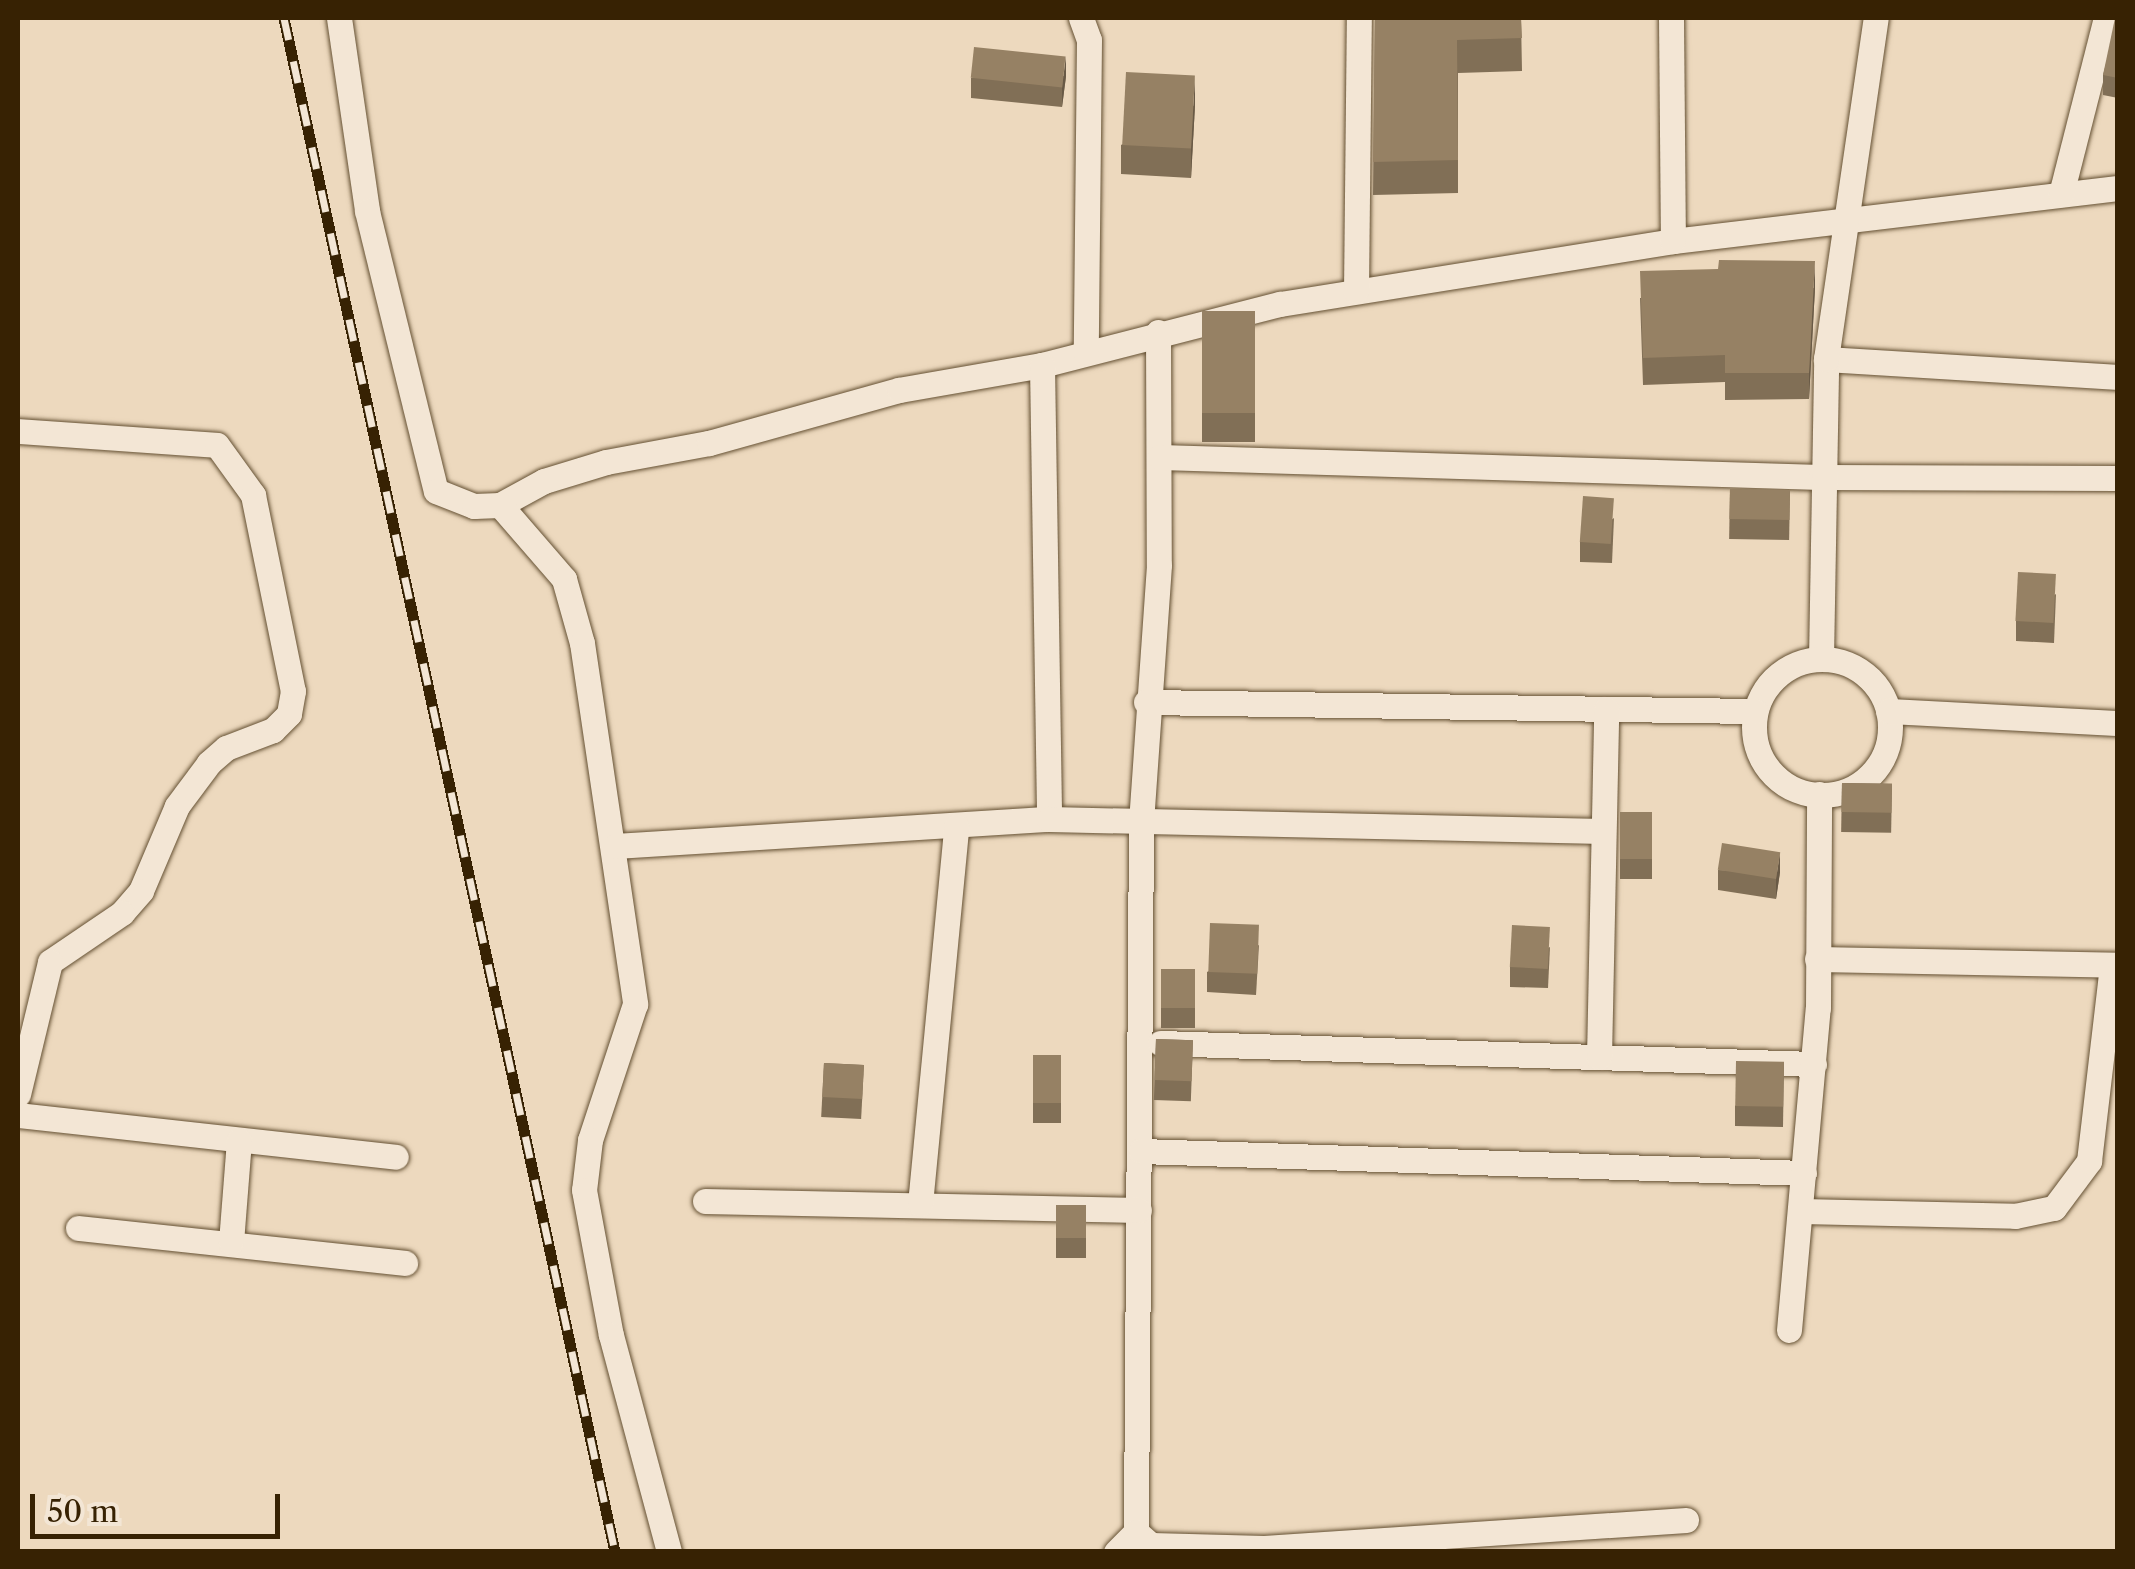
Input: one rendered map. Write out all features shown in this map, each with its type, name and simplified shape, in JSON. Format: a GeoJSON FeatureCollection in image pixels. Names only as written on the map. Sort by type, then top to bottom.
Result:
{"type":"FeatureCollection","features":[{"type":"Feature","properties":{"kind":"street"},"geometry":{"type":"LineString","coordinates":[[339,18],[367,211],[436,491],[474,506],[500,505],[544,481],[606,462],[709,443],[898,390],[1042,365],[1158,332],[1356,291],[1673,241],[2118,188]]}},
{"type":"Feature","properties":{"kind":"street"},"geometry":{"type":"LineString","coordinates":[[1082,18],[1089,40],[1086,352]]}},
{"type":"Feature","properties":{"kind":"street"},"geometry":{"type":"LineString","coordinates":[[1356,291],[1359,18]]}},
{"type":"Feature","properties":{"kind":"street"},"geometry":{"type":"LineString","coordinates":[[1671,18],[1673,241]]}},
{"type":"Feature","properties":{"kind":"street"},"geometry":{"type":"LineString","coordinates":[[1821,659],[1821,477],[1826,360],[1876,18]]}},
{"type":"Feature","properties":{"kind":"street"},"geometry":{"type":"LineString","coordinates":[[2062,194],[2106,18]]}},
{"type":"Feature","properties":{"kind":"street"},"geometry":{"type":"LineString","coordinates":[[1116,1552],[1136,1532],[1141,825],[1160,457],[1158,332]]}},
{"type":"Feature","properties":{"kind":"street"},"geometry":{"type":"LineString","coordinates":[[1826,360],[2118,378]]}},
{"type":"Feature","properties":{"kind":"street"},"geometry":{"type":"LineString","coordinates":[[1042,365],[1049,819]]}},
{"type":"Feature","properties":{"kind":"street"},"geometry":{"type":"LineString","coordinates":[[18,432],[218,445],[253,496],[293,691],[289,714],[273,730],[226,748],[209,763],[177,806],[140,892],[122,913],[50,962],[18,1094]]}},
{"type":"Feature","properties":{"kind":"street"},"geometry":{"type":"LineString","coordinates":[[1160,457],[1821,477],[2118,478]]}},
{"type":"Feature","properties":{"kind":"street"},"geometry":{"type":"LineString","coordinates":[[500,505],[547,552],[576,607],[614,846],[634,1004],[590,1140],[584,1190],[611,1335],[670,1552]]}},
{"type":"Feature","properties":{"kind":"street"},"geometry":{"type":"LineString","coordinates":[[1821,659],[1864,673],[1888,712],[1890,734],[1870,775],[1852,787],[1819,794],[1788,786],[1772,772],[1756,744],[1755,711],[1778,674],[1821,659]]}},
{"type":"Feature","properties":{"kind":"street"},"geometry":{"type":"LineString","coordinates":[[1146,702],[1755,711]]}},
{"type":"Feature","properties":{"kind":"street"},"geometry":{"type":"LineString","coordinates":[[1599,1057],[1606,709]]}},
{"type":"Feature","properties":{"kind":"street"},"geometry":{"type":"LineString","coordinates":[[1888,712],[2118,723]]}},
{"type":"Feature","properties":{"kind":"street"},"geometry":{"type":"LineString","coordinates":[[1789,1330],[1814,1064],[1819,794]]}},
{"type":"Feature","properties":{"kind":"street"},"geometry":{"type":"LineString","coordinates":[[614,846],[1049,819],[1141,825],[1604,832]]}},
{"type":"Feature","properties":{"kind":"street"},"geometry":{"type":"LineString","coordinates":[[920,1204],[956,827]]}},
{"type":"Feature","properties":{"kind":"street"},"geometry":{"type":"LineString","coordinates":[[1800,1212],[2015,1216],[2054,1208],[2089,1161],[2115,965],[1818,959]]}},
{"type":"Feature","properties":{"kind":"street"},"geometry":{"type":"LineString","coordinates":[[1140,1042],[1814,1064]]}},
{"type":"Feature","properties":{"kind":"street"},"geometry":{"type":"LineString","coordinates":[[18,1115],[396,1157]]}},
{"type":"Feature","properties":{"kind":"street"},"geometry":{"type":"LineString","coordinates":[[230,1242],[239,1140]]}},
{"type":"Feature","properties":{"kind":"street"},"geometry":{"type":"LineString","coordinates":[[1141,1151],[1804,1173]]}},
{"type":"Feature","properties":{"kind":"street"},"geometry":{"type":"LineString","coordinates":[[705,1201],[1139,1210]]}},
{"type":"Feature","properties":{"kind":"street"},"geometry":{"type":"LineString","coordinates":[[78,1228],[405,1262]]}},
{"type":"Feature","properties":{"kind":"street"},"geometry":{"type":"LineString","coordinates":[[1136,1532],[1151,1545],[1264,1548],[1686,1520]]}},
{"type":"Feature","properties":{"kind":"building"},"geometry":{"type":"Polygon","coordinates":[[[1375,18],[1521,18],[1522,38],[1457,40],[1458,160],[1373,162],[1375,18]]]}},
{"type":"Feature","properties":{"kind":"building"},"geometry":{"type":"Polygon","coordinates":[[[2118,18],[2118,78],[2103,75],[2118,18]]]}},
{"type":"Feature","properties":{"kind":"building"},"geometry":{"type":"Polygon","coordinates":[[[974,47],[1065,57],[1062,87],[971,78],[974,47]]]}},
{"type":"Feature","properties":{"kind":"building"},"geometry":{"type":"Polygon","coordinates":[[[1126,72],[1195,76],[1191,149],[1122,145],[1126,72]]]}},
{"type":"Feature","properties":{"kind":"building"},"geometry":{"type":"Polygon","coordinates":[[[1719,260],[1815,261],[1809,373],[1725,373],[1725,355],[1643,358],[1640,271],[1718,269],[1719,260]]]}},
{"type":"Feature","properties":{"kind":"building"},"geometry":{"type":"Polygon","coordinates":[[[1202,311],[1255,311],[1255,413],[1202,413],[1202,311]]]}},
{"type":"Feature","properties":{"kind":"building"},"geometry":{"type":"Polygon","coordinates":[[[1730,489],[1790,490],[1789,520],[1729,519],[1730,489]]]}},
{"type":"Feature","properties":{"kind":"building"},"geometry":{"type":"Polygon","coordinates":[[[1583,496],[1614,498],[1611,544],[1580,542],[1583,496]]]}},
{"type":"Feature","properties":{"kind":"building"},"geometry":{"type":"Polygon","coordinates":[[[2018,572],[2056,574],[2053,623],[2015,621],[2018,572]]]}},
{"type":"Feature","properties":{"kind":"building"},"geometry":{"type":"Polygon","coordinates":[[[1842,783],[1892,784],[1891,813],[1841,812],[1842,783]]]}},
{"type":"Feature","properties":{"kind":"building"},"geometry":{"type":"Polygon","coordinates":[[[1620,812],[1652,812],[1652,859],[1620,859],[1620,812]]]}},
{"type":"Feature","properties":{"kind":"building"},"geometry":{"type":"Polygon","coordinates":[[[1722,843],[1780,852],[1776,879],[1718,870],[1722,843]]]}},
{"type":"Feature","properties":{"kind":"building"},"geometry":{"type":"Polygon","coordinates":[[[1210,923],[1259,925],[1257,974],[1208,972],[1210,923]]]}},
{"type":"Feature","properties":{"kind":"building"},"geometry":{"type":"Polygon","coordinates":[[[1512,925],[1550,927],[1548,969],[1510,967],[1512,925]]]}},
{"type":"Feature","properties":{"kind":"building"},"geometry":{"type":"Polygon","coordinates":[[[1161,969],[1195,969],[1195,1008],[1161,1008],[1161,969]]]}},
{"type":"Feature","properties":{"kind":"building"},"geometry":{"type":"Polygon","coordinates":[[[1156,1039],[1193,1040],[1192,1081],[1155,1080],[1156,1039]]]}},
{"type":"Feature","properties":{"kind":"building"},"geometry":{"type":"Polygon","coordinates":[[[1033,1055],[1061,1055],[1061,1103],[1033,1103],[1033,1055]]]}},
{"type":"Feature","properties":{"kind":"building"},"geometry":{"type":"Polygon","coordinates":[[[1736,1061],[1784,1062],[1783,1107],[1735,1106],[1736,1061]]]}},
{"type":"Feature","properties":{"kind":"building"},"geometry":{"type":"Polygon","coordinates":[[[824,1063],[864,1065],[862,1099],[822,1097],[824,1063]]]}},
{"type":"Feature","properties":{"kind":"building"},"geometry":{"type":"Polygon","coordinates":[[[1056,1205],[1086,1205],[1086,1238],[1056,1238],[1056,1205]]]}},
{"type":"Feature","properties":{"kind":"railway"},"geometry":{"type":"LineString","coordinates":[[284,18],[615,1552]]}}]}
